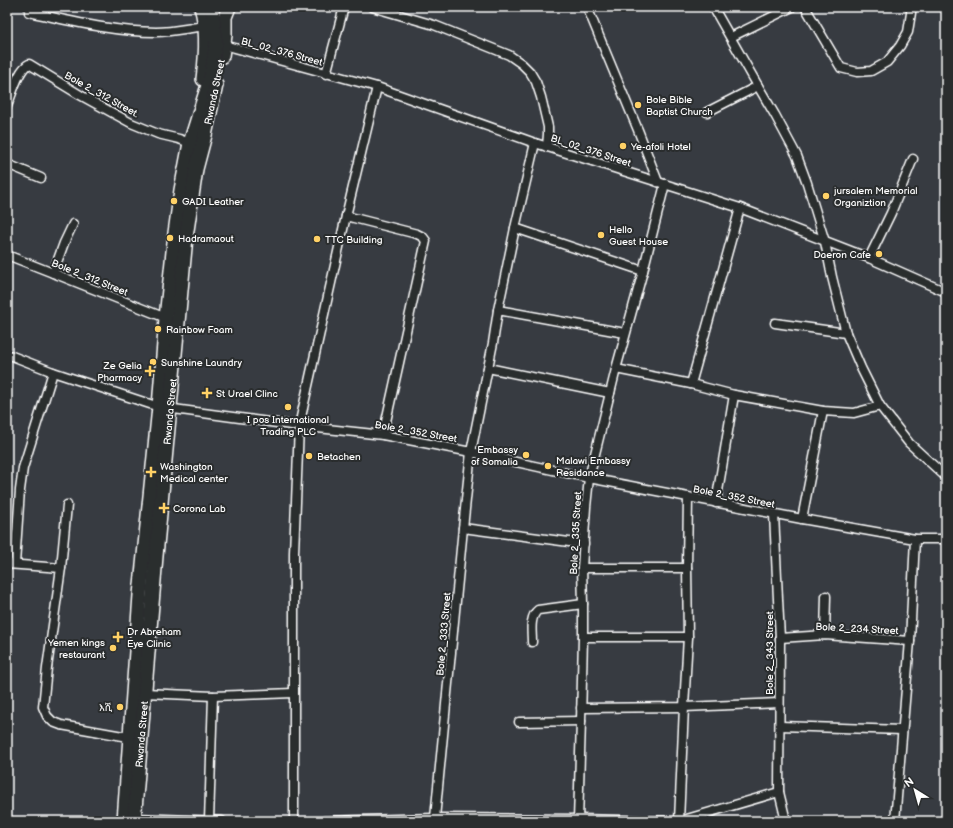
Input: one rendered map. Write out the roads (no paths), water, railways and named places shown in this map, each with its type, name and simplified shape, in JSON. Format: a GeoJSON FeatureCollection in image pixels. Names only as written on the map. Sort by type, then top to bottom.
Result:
{"type":"FeatureCollection","features":[{"type":"Feature","properties":{"kind":"main road","name":"Rwanda Street"},"geometry":{"type":"LineString","coordinates":[[135,738],[144,693],[156,556],[165,408],[166,318],[174,241],[181,190],[190,143],[205,94],[203,84],[205,26],[201,7]]}},
{"type":"Feature","properties":{"kind":"main road"},"geometry":{"type":"LineString","coordinates":[[205,94],[210,79],[216,42],[211,7]]}},
{"type":"Feature","properties":{"kind":"main road","name":"Rwanda Street"},"geometry":{"type":"LineString","coordinates":[[131,820],[140,595],[181,288],[190,207],[196,169],[224,45],[225,10]]}},
{"type":"Feature","properties":{"kind":"street"},"geometry":{"type":"LineString","coordinates":[[326,74],[344,7]]}},
{"type":"Feature","properties":{"kind":"street"},"geometry":{"type":"LineString","coordinates":[[372,7],[441,28],[509,55],[522,64],[530,72],[536,82],[541,97],[548,127],[547,147]]}},
{"type":"Feature","properties":{"kind":"street"},"geometry":{"type":"LineString","coordinates":[[587,7],[661,183]]}},
{"type":"Feature","properties":{"kind":"street"},"geometry":{"type":"LineString","coordinates":[[713,7],[797,156],[825,242],[846,333],[861,368],[880,406],[909,444],[946,477]]}},
{"type":"Feature","properties":{"kind":"street"},"geometry":{"type":"LineString","coordinates":[[731,37],[792,7]]}},
{"type":"Feature","properties":{"kind":"street"},"geometry":{"type":"LineString","coordinates":[[805,7],[841,68],[856,72],[871,71],[887,62],[900,46],[908,32],[911,7]]}},
{"type":"Feature","properties":{"kind":"street"},"geometry":{"type":"LineString","coordinates":[[29,12],[102,28],[136,31],[156,32],[205,26]]}},
{"type":"Feature","properties":{"kind":"street","name":"BL_02_376 Street"},"geometry":{"type":"LineString","coordinates":[[224,45],[377,87],[535,143],[740,208],[869,258],[946,292]]}},
{"type":"Feature","properties":{"kind":"street","name":"Bole 2_312 Street."},"geometry":{"type":"LineString","coordinates":[[7,106],[21,71],[29,64],[80,95],[131,123],[158,134],[190,143]]}},
{"type":"Feature","properties":{"kind":"street"},"geometry":{"type":"LineString","coordinates":[[707,112],[758,86]]}},
{"type":"Feature","properties":{"kind":"street"},"geometry":{"type":"LineString","coordinates":[[294,821],[294,553],[299,426],[346,216],[377,87]]}},
{"type":"Feature","properties":{"kind":"street","name":"Bole 2_333 Street"},"geometry":{"type":"LineString","coordinates":[[435,818],[471,452],[494,343],[498,310],[535,143]]}},
{"type":"Feature","properties":{"kind":"street"},"geometry":{"type":"LineString","coordinates":[[869,258],[891,213],[913,159]]}},
{"type":"Feature","properties":{"kind":"street"},"geometry":{"type":"LineString","coordinates":[[7,164],[41,178]]}},
{"type":"Feature","properties":{"kind":"street","name":"Bole 2_335 Street"},"geometry":{"type":"LineString","coordinates":[[578,820],[583,637],[582,568],[589,478],[625,333],[643,271],[661,183]]}},
{"type":"Feature","properties":{"kind":"street"},"geometry":{"type":"LineString","coordinates":[[691,384],[740,208]]}},
{"type":"Feature","properties":{"kind":"street"},"geometry":{"type":"LineString","coordinates":[[346,216],[417,234],[423,237],[426,241],[383,435]]}},
{"type":"Feature","properties":{"kind":"street"},"geometry":{"type":"LineString","coordinates":[[53,272],[73,224]]}},
{"type":"Feature","properties":{"kind":"street"},"geometry":{"type":"LineString","coordinates":[[515,228],[643,271]]}},
{"type":"Feature","properties":{"kind":"street","name":"Bole 2_312 Street"},"geometry":{"type":"LineString","coordinates":[[7,255],[166,318]]}},
{"type":"Feature","properties":{"kind":"street"},"geometry":{"type":"LineString","coordinates":[[498,310],[625,333]]}},
{"type":"Feature","properties":{"kind":"street"},"geometry":{"type":"LineString","coordinates":[[775,323],[846,333]]}},
{"type":"Feature","properties":{"kind":"street","name":"Bole 2_352 Street"},"geometry":{"type":"LineString","coordinates":[[7,354],[53,372],[165,408],[299,426],[383,435],[471,452],[589,478],[774,514],[915,539],[946,539]]}},
{"type":"Feature","properties":{"kind":"street"},"geometry":{"type":"LineString","coordinates":[[488,368],[610,393]]}},
{"type":"Feature","properties":{"kind":"street"},"geometry":{"type":"LineString","coordinates":[[616,369],[691,384],[734,395],[822,411],[854,413],[880,406]]}},
{"type":"Feature","properties":{"kind":"street"},"geometry":{"type":"LineString","coordinates":[[53,372],[24,468],[11,564],[61,568]]}},
{"type":"Feature","properties":{"kind":"street"},"geometry":{"type":"LineString","coordinates":[[716,503],[734,395]]}},
{"type":"Feature","properties":{"kind":"street"},"geometry":{"type":"LineString","coordinates":[[802,519],[822,411]]}},
{"type":"Feature","properties":{"kind":"street"},"geometry":{"type":"LineString","coordinates":[[688,497],[688,637],[680,821],[779,792]]}},
{"type":"Feature","properties":{"kind":"street"},"geometry":{"type":"LineString","coordinates":[[67,505],[61,568],[43,708],[47,716],[53,722],[61,725],[135,738]]}},
{"type":"Feature","properties":{"kind":"street","name":"Bole 2_343 Street"},"geometry":{"type":"LineString","coordinates":[[774,514],[780,638],[778,703],[780,726],[779,792],[786,821]]}},
{"type":"Feature","properties":{"kind":"street"},"geometry":{"type":"LineString","coordinates":[[463,528],[584,544]]}},
{"type":"Feature","properties":{"kind":"street"},"geometry":{"type":"LineString","coordinates":[[895,821],[910,641],[915,539]]}},
{"type":"Feature","properties":{"kind":"street"},"geometry":{"type":"LineString","coordinates":[[582,568],[687,568]]}},
{"type":"Feature","properties":{"kind":"street"},"geometry":{"type":"LineString","coordinates":[[825,635],[826,596]]}},
{"type":"Feature","properties":{"kind":"street"},"geometry":{"type":"LineString","coordinates":[[532,642],[532,617],[538,610],[583,604]]}},
{"type":"Feature","properties":{"kind":"street","name":"Bole 2_234 Street"},"geometry":{"type":"LineString","coordinates":[[780,638],[825,635],[910,641]]}},
{"type":"Feature","properties":{"kind":"street"},"geometry":{"type":"LineString","coordinates":[[583,637],[688,637]]}},
{"type":"Feature","properties":{"kind":"street"},"geometry":{"type":"LineString","coordinates":[[144,693],[214,696],[294,693]]}},
{"type":"Feature","properties":{"kind":"street"},"geometry":{"type":"LineString","coordinates":[[209,821],[214,696]]}},
{"type":"Feature","properties":{"kind":"street"},"geometry":{"type":"LineString","coordinates":[[581,708],[684,707],[778,703]]}},
{"type":"Feature","properties":{"kind":"street"},"geometry":{"type":"LineString","coordinates":[[519,722],[581,721]]}},
{"type":"Feature","properties":{"kind":"street"},"geometry":{"type":"LineString","coordinates":[[780,726],[902,730]]}},
{"type":"Feature","properties":{"kind":"street"},"geometry":{"type":"LineString","coordinates":[[324,821],[435,818],[665,821]]}},
{"type":"Feature","properties":{"kind":"street"},"geometry":{"type":"LineString","coordinates":[[131,820],[222,821]]}},
{"type":"Feature","properties":{"kind":"place","name":"Bole Bible Baptist Church"},"geometry":{"type":"Point","coordinates":[638,105]}},
{"type":"Feature","properties":{"kind":"place","name":"Ye-afoli Hotel"},"geometry":{"type":"Point","coordinates":[623,146]}},
{"type":"Feature","properties":{"kind":"place","name":"jursalem Memorial Organiztion"},"geometry":{"type":"Point","coordinates":[826,196]}},
{"type":"Feature","properties":{"kind":"place","name":"GADI Leather"},"geometry":{"type":"Point","coordinates":[174,201]}},
{"type":"Feature","properties":{"kind":"place","name":"Hello Guest House"},"geometry":{"type":"Point","coordinates":[601,235]}},
{"type":"Feature","properties":{"kind":"place","name":"Hadramaout"},"geometry":{"type":"Point","coordinates":[170,238]}},
{"type":"Feature","properties":{"kind":"place","name":"TTC Building"},"geometry":{"type":"Point","coordinates":[317,239]}},
{"type":"Feature","properties":{"kind":"place","name":"Daeron Cafe"},"geometry":{"type":"Point","coordinates":[879,254]}},
{"type":"Feature","properties":{"kind":"place","name":"Rainbow Foam"},"geometry":{"type":"Point","coordinates":[158,329]}},
{"type":"Feature","properties":{"kind":"place","name":"Sunshine Laundry"},"geometry":{"type":"Point","coordinates":[153,362]}},
{"type":"Feature","properties":{"kind":"place","name":"Ze Gelia Pharmacy"},"geometry":{"type":"Point","coordinates":[150,371]}},
{"type":"Feature","properties":{"kind":"place","name":"St Urael Clinc"},"geometry":{"type":"Point","coordinates":[207,393]}},
{"type":"Feature","properties":{"kind":"place","name":"I pos International Trading PLC"},"geometry":{"type":"Point","coordinates":[288,407]}},
{"type":"Feature","properties":{"kind":"place","name":"Embassy of Somalia"},"geometry":{"type":"Point","coordinates":[526,455]}},
{"type":"Feature","properties":{"kind":"place","name":"Betachen"},"geometry":{"type":"Point","coordinates":[309,456]}},
{"type":"Feature","properties":{"kind":"place","name":"Malawi Embassy Residance"},"geometry":{"type":"Point","coordinates":[548,466]}},
{"type":"Feature","properties":{"kind":"place","name":"Washington Medical center"},"geometry":{"type":"Point","coordinates":[151,472]}},
{"type":"Feature","properties":{"kind":"place","name":"Corona Lab"},"geometry":{"type":"Point","coordinates":[164,508]}},
{"type":"Feature","properties":{"kind":"place","name":"Dr Abreham Eye Clinic"},"geometry":{"type":"Point","coordinates":[118,637]}},
{"type":"Feature","properties":{"kind":"place","name":"Yemen kings restaurant"},"geometry":{"type":"Point","coordinates":[113,648]}},
{"type":"Feature","properties":{"kind":"place","name":"እሺ"},"geometry":{"type":"Point","coordinates":[120,707]}}]}
